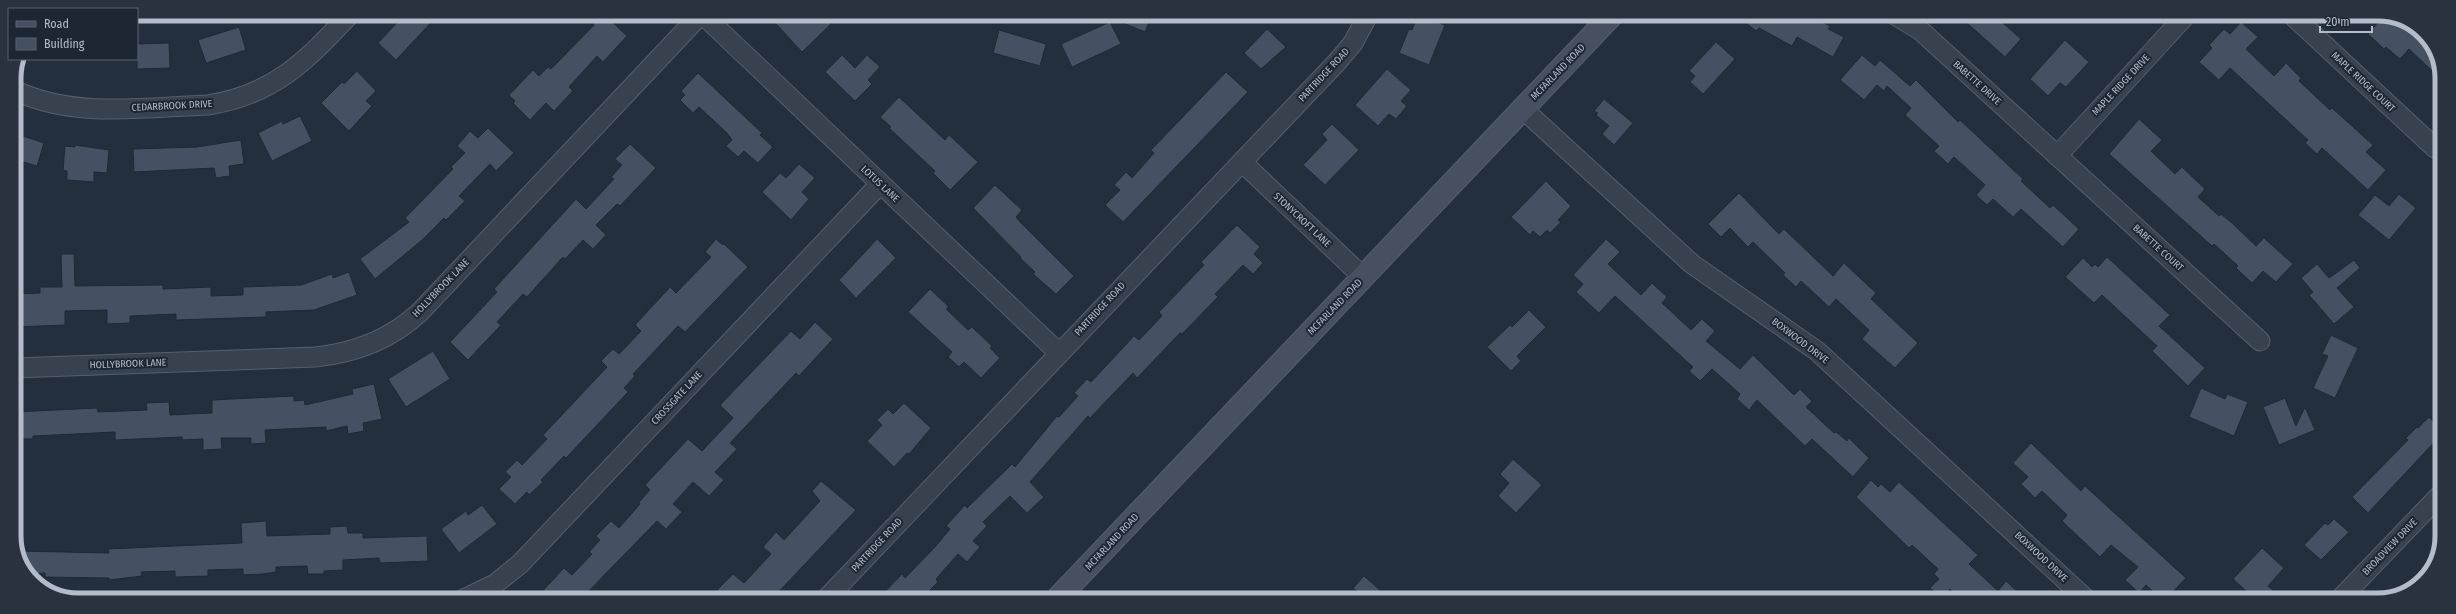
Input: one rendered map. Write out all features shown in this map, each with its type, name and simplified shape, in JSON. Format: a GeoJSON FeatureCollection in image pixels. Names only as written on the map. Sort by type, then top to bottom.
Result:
{"type":"FeatureCollection","features":[{"type":"Feature","properties":{"kind":"street","name":"CEDARBROOK DRIVE"},"geometry":{"type":"LineString","coordinates":[[21,92],[59,105],[83,108],[208,105],[224,102],[249,95],[287,76],[313,54],[344,21]]}},
{"type":"Feature","properties":{"kind":"street","name":"HOLLYBROOK LANE"},"geometry":{"type":"LineString","coordinates":[[21,368],[315,356],[348,352],[379,341],[394,332],[420,312],[694,21]]}},
{"type":"Feature","properties":{"kind":"street","name":"LOTUS LANE"},"geometry":{"type":"LineString","coordinates":[[708,21],[1059,353]]}},
{"type":"Feature","properties":{"kind":"street","name":"PARTRIDGE ROAD"},"geometry":{"type":"LineString","coordinates":[[832,593],[1337,62],[1353,43],[1365,21]]}},
{"type":"Feature","properties":{"kind":"street","name":"MCFARLAND ROAD"},"geometry":{"type":"LineString","coordinates":[[1063,593],[1606,21]]}},
{"type":"Feature","properties":{"kind":"street","name":"BABETTE DRIVE"},"geometry":{"type":"LineString","coordinates":[[1905,21],[1920,30],[2057,156]]}},
{"type":"Feature","properties":{"kind":"street","name":"MAPLE RIDGE DRIVE"},"geometry":{"type":"LineString","coordinates":[[2057,156],[2181,21]]}},
{"type":"Feature","properties":{"kind":"street","name":"MAPLE RIDGE COURT"},"geometry":{"type":"LineString","coordinates":[[2298,21],[2435,148]]}},
{"type":"Feature","properties":{"kind":"street","name":"BOXWOOD DRIVE"},"geometry":{"type":"LineString","coordinates":[[1523,109],[1692,264],[1817,351],[2079,593]]}},
{"type":"Feature","properties":{"kind":"street","name":"BABETTE COURT"},"geometry":{"type":"LineString","coordinates":[[2057,156],[2260,341]]}},
{"type":"Feature","properties":{"kind":"street","name":"STONYCROFT LANE"},"geometry":{"type":"LineString","coordinates":[[1242,162],[1363,277]]}},
{"type":"Feature","properties":{"kind":"street","name":"CROSSGATE LANE"},"geometry":{"type":"LineString","coordinates":[[476,593],[495,584],[520,564],[880,184]]}},
{"type":"Feature","properties":{"kind":"street","name":"BROADVIEW DRIVE"},"geometry":{"type":"LineString","coordinates":[[2346,593],[2435,500]]}},
{"type":"Feature","properties":{"kind":"building"},"geometry":{"type":"Polygon","coordinates":[[[398,21],[432,21],[396,60],[378,43],[398,21]]]}},
{"type":"Feature","properties":{"kind":"building"},"geometry":{"type":"Polygon","coordinates":[[[590,21],[611,21],[627,36],[603,62],[597,56],[569,87],[573,91],[554,111],[546,103],[530,120],[513,103],[515,101],[509,95],[533,70],[539,76],[548,67],[551,69],[594,25],[590,21]]]}},
{"type":"Feature","properties":{"kind":"building"},"geometry":{"type":"Polygon","coordinates":[[[773,21],[828,21],[831,24],[802,52],[773,21]]]}},
{"type":"Feature","properties":{"kind":"building"},"geometry":{"type":"Polygon","coordinates":[[[1118,21],[1150,21],[1145,32],[1118,21]]]}},
{"type":"Feature","properties":{"kind":"building"},"geometry":{"type":"Polygon","coordinates":[[[1416,21],[1434,21],[1445,25],[1429,65],[1399,53],[1409,29],[1412,30],[1416,21]]]}},
{"type":"Feature","properties":{"kind":"building"},"geometry":{"type":"Polygon","coordinates":[[[1744,21],[1820,21],[1830,26],[1828,29],[1844,37],[1833,57],[1797,37],[1792,46],[1759,28],[1756,31],[1744,21]]]}},
{"type":"Feature","properties":{"kind":"building"},"geometry":{"type":"Polygon","coordinates":[[[1969,21],[2001,21],[2021,39],[2005,57],[1967,23],[1969,21]]]}},
{"type":"Feature","properties":{"kind":"building"},"geometry":{"type":"Polygon","coordinates":[[[2379,21],[2400,25],[2421,40],[2431,56],[2435,73],[2409,49],[2400,59],[2386,47],[2384,49],[2368,34],[2379,21]]]}},
{"type":"Feature","properties":{"kind":"building"},"geometry":{"type":"Polygon","coordinates":[[[1110,22],[1121,44],[1072,67],[1061,44],[1110,22]]]}},
{"type":"Feature","properties":{"kind":"building"},"geometry":{"type":"Polygon","coordinates":[[[2241,22],[2258,37],[2246,49],[2274,76],[2286,63],[2301,78],[2299,81],[2330,110],[2332,108],[2373,145],[2366,152],[2386,170],[2368,190],[2322,148],[2317,154],[2305,143],[2308,140],[2230,68],[2219,80],[2199,62],[2212,48],[2209,45],[2224,29],[2230,34],[2241,22]]]}},
{"type":"Feature","properties":{"kind":"building"},"geometry":{"type":"Polygon","coordinates":[[[239,27],[246,50],[206,63],[198,40],[239,27]]]}},
{"type":"Feature","properties":{"kind":"building"},"geometry":{"type":"Polygon","coordinates":[[[1267,29],[1286,47],[1261,69],[1244,53],[1267,29]]]}},
{"type":"Feature","properties":{"kind":"building"},"geometry":{"type":"Polygon","coordinates":[[[999,30],[1046,44],[1040,66],[993,53],[999,30]]]}},
{"type":"Feature","properties":{"kind":"building"},"geometry":{"type":"Polygon","coordinates":[[[2065,40],[2089,62],[2066,87],[2060,83],[2048,96],[2030,79],[2065,40]]]}},
{"type":"Feature","properties":{"kind":"building"},"geometry":{"type":"Polygon","coordinates":[[[1716,42],[1735,59],[1703,94],[1690,82],[1695,76],[1689,71],[1716,42]]]}},
{"type":"Feature","properties":{"kind":"building"},"geometry":{"type":"Polygon","coordinates":[[[169,43],[170,68],[137,69],[138,44],[169,43]]]}},
{"type":"Feature","properties":{"kind":"building"},"geometry":{"type":"Polygon","coordinates":[[[842,55],[855,68],[867,55],[880,67],[868,80],[872,84],[855,101],[825,72],[842,55]]]}},
{"type":"Feature","properties":{"kind":"building"},"geometry":{"type":"Polygon","coordinates":[[[1862,55],[1875,66],[1880,60],[1910,86],[1916,80],[1958,122],[1960,120],[2023,179],[2021,181],[2050,208],[2053,205],[2079,229],[2063,247],[2021,209],[2013,217],[1993,199],[1987,205],[1976,195],[1985,185],[1954,157],[1948,164],[1934,151],[1939,146],[1905,115],[1911,108],[1887,86],[1884,91],[1877,85],[1864,100],[1840,80],[1862,55]]]}},
{"type":"Feature","properties":{"kind":"building"},"geometry":{"type":"Polygon","coordinates":[[[1387,69],[1411,90],[1401,101],[1407,106],[1396,119],[1389,114],[1378,126],[1355,105],[1387,69]]]}},
{"type":"Feature","properties":{"kind":"building"},"geometry":{"type":"Polygon","coordinates":[[[357,71],[376,91],[366,101],[372,106],[349,131],[321,103],[342,82],[344,84],[357,71]]]}},
{"type":"Feature","properties":{"kind":"building"},"geometry":{"type":"Polygon","coordinates":[[[1226,72],[1248,92],[1123,222],[1105,205],[1120,190],[1114,185],[1126,172],[1132,178],[1154,153],[1151,150],[1226,72]]]}},
{"type":"Feature","properties":{"kind":"building"},"geometry":{"type":"Polygon","coordinates":[[[698,73],[762,133],[760,135],[773,147],[758,163],[744,151],[738,157],[726,146],[732,140],[727,133],[699,107],[693,113],[680,100],[685,95],[681,91],[698,73]]]}},
{"type":"Feature","properties":{"kind":"building"},"geometry":{"type":"Polygon","coordinates":[[[899,97],[945,140],[949,135],[978,162],[950,190],[933,173],[935,171],[889,128],[891,127],[880,117],[899,97]]]}},
{"type":"Feature","properties":{"kind":"building"},"geometry":{"type":"Polygon","coordinates":[[[1604,99],[1633,123],[1614,145],[1602,134],[1609,126],[1596,115],[1598,113],[1594,111],[1604,99]]]}},
{"type":"Feature","properties":{"kind":"building"},"geometry":{"type":"Polygon","coordinates":[[[300,116],[312,141],[272,161],[258,133],[282,121],[283,124],[300,116]]]}},
{"type":"Feature","properties":{"kind":"building"},"geometry":{"type":"Polygon","coordinates":[[[2139,119],[2162,140],[2151,151],[2175,174],[2182,167],[2205,189],[2198,197],[2219,216],[2221,214],[2232,223],[2256,246],[2264,238],[2293,264],[2276,282],[2263,271],[2252,283],[2236,268],[2238,266],[2214,244],[2212,246],[2109,154],[2139,119]]]}},
{"type":"Feature","properties":{"kind":"building"},"geometry":{"type":"Polygon","coordinates":[[[1332,124],[1359,150],[1325,185],[1303,165],[1327,140],[1322,134],[1332,124]]]}},
{"type":"Feature","properties":{"kind":"building"},"geometry":{"type":"Polygon","coordinates":[[[488,128],[514,153],[496,171],[490,164],[459,196],[465,201],[446,220],[444,218],[421,241],[375,279],[360,259],[409,222],[405,218],[453,169],[451,167],[465,153],[457,146],[470,131],[478,138],[488,128]]]}},
{"type":"Feature","properties":{"kind":"building"},"geometry":{"type":"Polygon","coordinates":[[[21,135],[44,143],[37,166],[21,161],[21,135]]]}},
{"type":"Feature","properties":{"kind":"building"},"geometry":{"type":"Polygon","coordinates":[[[241,140],[244,164],[229,166],[230,176],[216,178],[214,168],[134,172],[133,149],[197,147],[241,140]]]}},
{"type":"Feature","properties":{"kind":"building"},"geometry":{"type":"Polygon","coordinates":[[[630,144],[656,168],[620,206],[617,204],[596,225],[606,235],[593,249],[583,240],[565,259],[563,257],[527,297],[523,294],[497,322],[501,325],[468,360],[450,342],[497,292],[494,289],[576,199],[586,209],[614,179],[611,177],[622,165],[615,159],[630,144]]]}},
{"type":"Feature","properties":{"kind":"building"},"geometry":{"type":"Polygon","coordinates":[[[75,145],[109,150],[107,173],[94,172],[94,182],[67,180],[67,171],[63,170],[65,146],[75,147],[75,145]]]}},
{"type":"Feature","properties":{"kind":"building"},"geometry":{"type":"Polygon","coordinates":[[[799,164],[815,178],[802,192],[809,199],[791,220],[762,192],[780,173],[786,178],[799,164]]]}},
{"type":"Feature","properties":{"kind":"building"},"geometry":{"type":"Polygon","coordinates":[[[1546,181],[1571,206],[1558,220],[1561,222],[1550,233],[1547,230],[1540,237],[1533,231],[1530,235],[1511,217],[1546,181]]]}},
{"type":"Feature","properties":{"kind":"building"},"geometry":{"type":"Polygon","coordinates":[[[995,185],[1022,210],[1016,217],[1020,222],[1074,276],[1056,294],[1033,274],[1035,272],[973,208],[995,185]]]}},
{"type":"Feature","properties":{"kind":"building"},"geometry":{"type":"Polygon","coordinates":[[[1739,193],[1779,234],[1784,229],[1833,276],[1844,263],[1876,293],[1871,299],[1918,343],[1895,368],[1862,339],[1869,330],[1836,299],[1829,307],[1801,281],[1796,287],[1783,275],[1785,273],[1753,242],[1748,247],[1730,228],[1721,237],[1708,224],[1739,193]]]}},
{"type":"Feature","properties":{"kind":"building"},"geometry":{"type":"Polygon","coordinates":[[[2399,194],[2416,208],[2389,240],[2358,215],[2375,195],[2389,206],[2399,194]]]}},
{"type":"Feature","properties":{"kind":"building"},"geometry":{"type":"Polygon","coordinates":[[[1237,225],[1260,247],[1254,254],[1263,263],[1253,274],[1243,265],[1215,294],[1218,297],[1182,334],[1180,333],[1137,378],[1133,373],[1090,418],[1088,416],[1030,482],[1044,497],[1027,513],[1010,496],[983,522],[987,526],[973,541],[980,547],[967,562],[958,554],[936,579],[938,582],[927,593],[884,593],[902,574],[905,578],[935,547],[950,529],[946,526],[965,505],[967,508],[1012,464],[1015,467],[1057,416],[1059,417],[1078,396],[1074,393],[1087,379],[1091,382],[1134,336],[1139,340],[1162,316],[1159,312],[1204,265],[1201,262],[1237,225]]]}},
{"type":"Feature","properties":{"kind":"building"},"geometry":{"type":"Polygon","coordinates":[[[716,239],[723,245],[724,244],[748,267],[685,332],[678,326],[633,374],[635,376],[624,388],[628,392],[566,458],[564,456],[541,480],[543,482],[529,495],[527,492],[515,504],[499,489],[511,477],[505,472],[517,460],[522,465],[547,439],[543,435],[607,367],[601,361],[613,349],[619,354],[641,331],[635,325],[670,287],[676,293],[711,257],[705,252],[716,239]]]}},
{"type":"Feature","properties":{"kind":"building"},"geometry":{"type":"Polygon","coordinates":[[[877,239],[896,258],[856,298],[839,280],[877,239]]]}},
{"type":"Feature","properties":{"kind":"building"},"geometry":{"type":"Polygon","coordinates":[[[1606,239],[1620,252],[1608,264],[1641,295],[1652,283],[1667,297],[1662,303],[1691,330],[1702,319],[1715,331],[1706,341],[1740,369],[1753,355],[1794,395],[1800,389],[1812,401],[1806,407],[1834,433],[1836,432],[1847,441],[1849,438],[1869,458],[1853,477],[1812,439],[1805,446],[1757,400],[1749,410],[1737,399],[1740,394],[1712,369],[1700,381],[1689,371],[1693,367],[1615,296],[1599,313],[1576,292],[1583,284],[1573,275],[1606,239]]]}},
{"type":"Feature","properties":{"kind":"building"},"geometry":{"type":"Polygon","coordinates":[[[61,254],[74,254],[75,286],[163,285],[163,289],[211,287],[211,296],[243,295],[243,287],[301,285],[332,274],[333,278],[349,272],[357,295],[314,310],[266,312],[266,317],[176,320],[176,314],[130,316],[130,323],[107,324],[107,310],[65,311],[65,325],[21,327],[21,294],[40,293],[40,287],[62,287],[61,254]]]}},
{"type":"Feature","properties":{"kind":"building"},"geometry":{"type":"Polygon","coordinates":[[[2107,257],[2170,315],[2159,326],[2205,368],[2188,386],[2152,351],[2157,346],[2102,295],[2094,303],[2065,277],[2083,258],[2092,267],[2095,264],[2098,267],[2107,257]]]}},
{"type":"Feature","properties":{"kind":"building"},"geometry":{"type":"Polygon","coordinates":[[[2354,260],[2360,268],[2337,288],[2354,307],[2334,324],[2309,295],[2313,292],[2301,278],[2317,264],[2329,278],[2354,260]]]}},
{"type":"Feature","properties":{"kind":"building"},"geometry":{"type":"Polygon","coordinates":[[[930,289],[949,307],[946,309],[968,330],[972,327],[992,346],[990,348],[1000,358],[981,378],[964,362],[959,367],[948,357],[952,352],[908,312],[930,289]]]}},
{"type":"Feature","properties":{"kind":"building"},"geometry":{"type":"Polygon","coordinates":[[[1529,310],[1546,327],[1517,356],[1521,361],[1511,371],[1487,347],[1510,325],[1512,327],[1529,310]]]}},
{"type":"Feature","properties":{"kind":"building"},"geometry":{"type":"Polygon","coordinates":[[[815,322],[833,339],[799,376],[796,373],[730,443],[737,449],[715,472],[724,480],[709,496],[693,482],[673,504],[682,512],[666,529],[657,521],[587,593],[541,593],[564,568],[572,575],[592,554],[589,552],[600,540],[596,536],[611,521],[619,528],[650,490],[645,485],[688,439],[702,451],[733,418],[720,405],[791,331],[800,339],[815,322]]]}},
{"type":"Feature","properties":{"kind":"building"},"geometry":{"type":"Polygon","coordinates":[[[2331,335],[2358,348],[2335,398],[2313,388],[2328,356],[2322,354],[2331,335]]]}},
{"type":"Feature","properties":{"kind":"building"},"geometry":{"type":"Polygon","coordinates":[[[433,351],[450,379],[406,407],[388,379],[433,351]]]}},
{"type":"Feature","properties":{"kind":"building"},"geometry":{"type":"Polygon","coordinates":[[[374,384],[382,419],[363,423],[364,431],[348,434],[347,426],[326,431],[326,427],[265,430],[266,443],[251,444],[251,438],[221,438],[222,449],[203,450],[203,439],[182,440],[182,437],[115,440],[115,432],[33,436],[33,439],[21,439],[21,412],[97,408],[98,412],[147,410],[146,403],[169,402],[170,415],[212,413],[212,400],[294,396],[294,401],[304,400],[305,405],[353,394],[352,389],[374,384]]]}},
{"type":"Feature","properties":{"kind":"building"},"geometry":{"type":"Polygon","coordinates":[[[2201,388],[2225,399],[2227,394],[2248,402],[2234,436],[2189,417],[2201,388]]]}},
{"type":"Feature","properties":{"kind":"building"},"geometry":{"type":"Polygon","coordinates":[[[2285,398],[2296,426],[2305,407],[2315,430],[2279,445],[2263,407],[2285,398]]]}},
{"type":"Feature","properties":{"kind":"building"},"geometry":{"type":"Polygon","coordinates":[[[904,403],[931,428],[909,454],[907,453],[894,467],[867,441],[882,425],[877,420],[888,409],[893,414],[904,403]]]}},
{"type":"Feature","properties":{"kind":"building"},"geometry":{"type":"Polygon","coordinates":[[[2429,417],[2435,424],[2435,441],[2368,513],[2352,497],[2408,440],[2406,438],[2417,427],[2418,428],[2429,417]]]}},
{"type":"Feature","properties":{"kind":"building"},"geometry":{"type":"Polygon","coordinates":[[[2031,443],[2081,491],[2085,486],[2186,578],[2172,593],[2155,593],[2146,585],[2139,593],[2125,580],[2138,567],[2111,545],[2100,557],[2062,521],[2067,515],[2042,491],[2035,498],[2021,484],[2028,477],[2013,463],[2031,443]]]}},
{"type":"Feature","properties":{"kind":"building"},"geometry":{"type":"Polygon","coordinates":[[[1513,459],[1542,485],[1516,513],[1498,496],[1509,483],[1500,474],[1513,459]]]}},
{"type":"Feature","properties":{"kind":"building"},"geometry":{"type":"Polygon","coordinates":[[[1871,480],[1878,487],[1881,484],[1890,492],[1899,482],[1978,555],[1969,564],[1998,591],[2006,581],[2019,593],[1954,593],[1950,589],[1946,593],[1936,593],[1930,588],[1939,579],[1934,574],[1938,569],[1912,545],[1909,548],[1856,497],[1871,480]]]}},
{"type":"Feature","properties":{"kind":"building"},"geometry":{"type":"Polygon","coordinates":[[[821,481],[856,510],[778,593],[720,593],[717,590],[733,574],[744,583],[771,554],[763,547],[776,532],[784,540],[820,501],[812,491],[821,481]]]}},
{"type":"Feature","properties":{"kind":"building"},"geometry":{"type":"Polygon","coordinates":[[[482,505],[497,524],[459,553],[441,529],[466,511],[468,515],[482,505]]]}},
{"type":"Feature","properties":{"kind":"building"},"geometry":{"type":"Polygon","coordinates":[[[2334,519],[2349,532],[2321,560],[2304,545],[2325,523],[2328,525],[2334,519]]]}},
{"type":"Feature","properties":{"kind":"building"},"geometry":{"type":"Polygon","coordinates":[[[266,521],[267,536],[330,534],[330,527],[347,526],[348,533],[363,533],[363,538],[427,536],[428,561],[380,563],[379,558],[343,560],[343,570],[324,571],[324,574],[308,574],[307,566],[276,567],[276,572],[243,575],[243,569],[208,570],[208,576],[175,577],[175,571],[141,572],[142,576],[109,580],[109,578],[45,577],[45,573],[35,574],[25,558],[23,551],[109,553],[108,549],[242,543],[241,523],[266,521]]]}},
{"type":"Feature","properties":{"kind":"building"},"geometry":{"type":"Polygon","coordinates":[[[2262,548],[2284,568],[2268,586],[2276,593],[2248,593],[2233,579],[2262,548]]]}},
{"type":"Feature","properties":{"kind":"building"},"geometry":{"type":"Polygon","coordinates":[[[1364,576],[1383,593],[1359,593],[1353,588],[1364,576]]]}}]}
